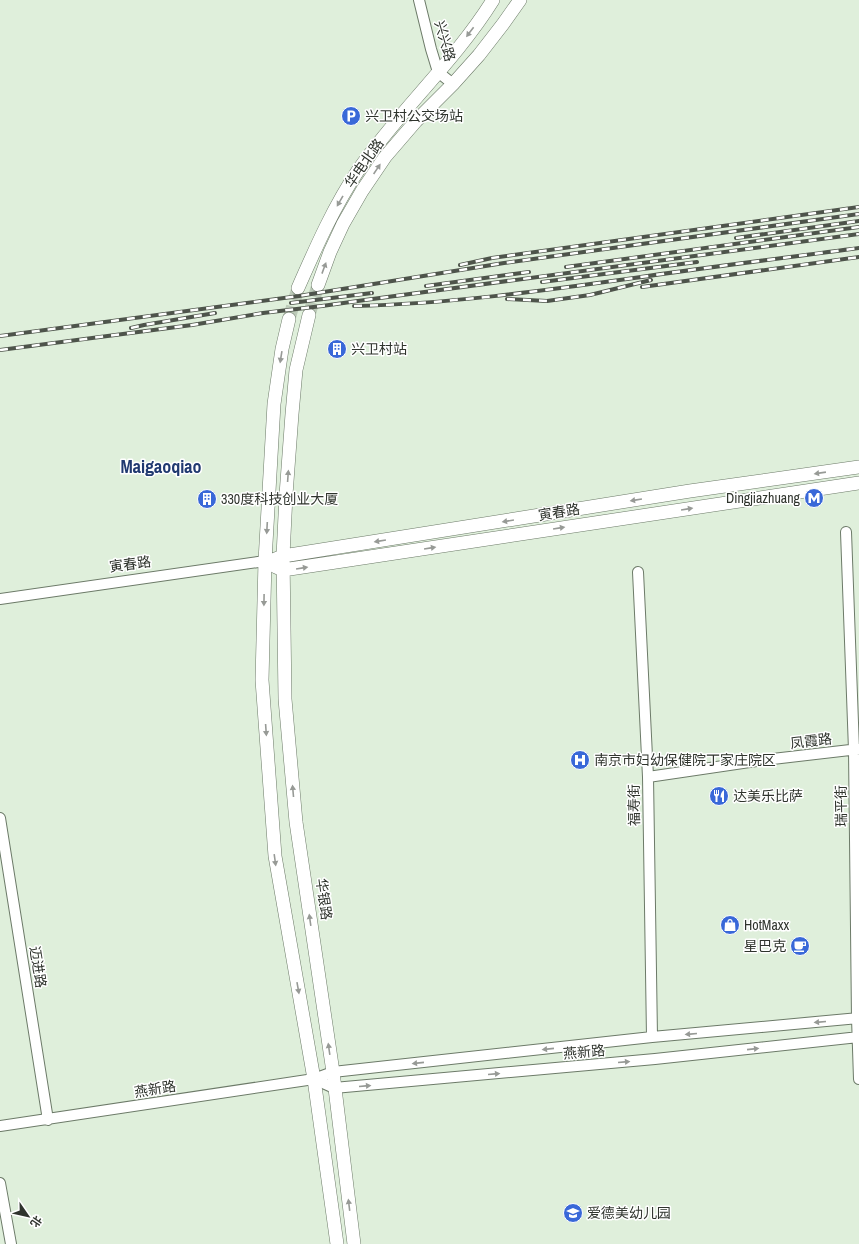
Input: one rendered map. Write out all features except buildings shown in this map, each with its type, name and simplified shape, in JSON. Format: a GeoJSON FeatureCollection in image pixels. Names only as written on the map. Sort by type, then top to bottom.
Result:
{"type":"FeatureCollection","features":[{"type":"Feature","properties":{"kind":"main road","name":"华电北路"},"geometry":{"type":"LineString","coordinates":[[298,288],[317,244],[338,203],[359,169],[391,127],[438,72],[493,0]]}},
{"type":"Feature","properties":{"kind":"main road","name":"华电北路"},"geometry":{"type":"LineString","coordinates":[[318,285],[330,252],[343,224],[362,191],[381,163],[416,121],[454,84],[479,55],[520,0]]}},
{"type":"Feature","properties":{"kind":"main road"},"geometry":{"type":"LineString","coordinates":[[283,556],[296,370],[309,315]]}},
{"type":"Feature","properties":{"kind":"main road"},"geometry":{"type":"LineString","coordinates":[[289,319],[282,349],[274,404],[265,561],[262,680],[275,856],[314,1079],[337,1244]]}},
{"type":"Feature","properties":{"kind":"main road","name":"寅春路"},"geometry":{"type":"LineString","coordinates":[[265,561],[283,556],[682,493],[859,467]]}},
{"type":"Feature","properties":{"kind":"main road","name":"寅春路"},"geometry":{"type":"LineString","coordinates":[[283,570],[859,483]]}},
{"type":"Feature","properties":{"kind":"main road","name":"华银路"},"geometry":{"type":"LineString","coordinates":[[283,556],[285,699],[296,822],[332,1072],[354,1244]]}},
{"type":"Feature","properties":{"kind":"main road"},"geometry":{"type":"LineString","coordinates":[[265,561],[283,570]]}},
{"type":"Feature","properties":{"kind":"street","name":"兴兴路"},"geometry":{"type":"LineString","coordinates":[[420,0],[438,72],[454,84]]}},
{"type":"Feature","properties":{"kind":"street","name":"瑞平街"},"geometry":{"type":"LineString","coordinates":[[846,532],[857,750],[859,1079]]}},
{"type":"Feature","properties":{"kind":"street","name":"寅春路"},"geometry":{"type":"LineString","coordinates":[[0,599],[265,561]]}},
{"type":"Feature","properties":{"kind":"street","name":"福寿街"},"geometry":{"type":"LineString","coordinates":[[638,572],[648,777],[652,1038]]}},
{"type":"Feature","properties":{"kind":"street","name":"凤霞路"},"geometry":{"type":"LineString","coordinates":[[648,777],[764,760],[857,750]]}},
{"type":"Feature","properties":{"kind":"street","name":"迈进路"},"geometry":{"type":"LineString","coordinates":[[0,818],[4,864],[48,1120]]}},
{"type":"Feature","properties":{"kind":"street","name":"燕新路"},"geometry":{"type":"LineString","coordinates":[[0,1126],[314,1079],[332,1072],[858,1018]]}},
{"type":"Feature","properties":{"kind":"street","name":"燕新路"},"geometry":{"type":"LineString","coordinates":[[314,1079],[334,1088],[655,1059],[858,1037]]}},
{"type":"Feature","properties":{"kind":"street"},"geometry":{"type":"LineString","coordinates":[[0,1183],[11,1244]]}},
{"type":"Feature","properties":{"kind":"tunnel"},"geometry":{"type":"LineString","coordinates":[[309,315],[318,285]]}},
{"type":"Feature","properties":{"kind":"tunnel"},"geometry":{"type":"LineString","coordinates":[[289,319],[298,288]]}},
{"type":"Feature","properties":{"kind":"railway"},"geometry":{"type":"LineString","coordinates":[[460,265],[492,258],[859,207]]}},
{"type":"Feature","properties":{"kind":"railway"},"geometry":{"type":"LineString","coordinates":[[0,336],[299,296],[504,263],[859,214]]}},
{"type":"Feature","properties":{"kind":"railway"},"geometry":{"type":"LineString","coordinates":[[736,238],[859,221]]}},
{"type":"Feature","properties":{"kind":"railway"},"geometry":{"type":"LineString","coordinates":[[566,267],[859,227]]}},
{"type":"Feature","properties":{"kind":"railway"},"geometry":{"type":"LineString","coordinates":[[0,350],[192,325],[263,313],[859,234]]}},
{"type":"Feature","properties":{"kind":"railway"},"geometry":{"type":"LineString","coordinates":[[354,306],[424,303],[564,288],[859,248]]}},
{"type":"Feature","properties":{"kind":"railway"},"geometry":{"type":"LineString","coordinates":[[642,287],[859,257]]}},
{"type":"Feature","properties":{"kind":"railway"},"geometry":{"type":"LineString","coordinates":[[542,282],[697,262]]}},
{"type":"Feature","properties":{"kind":"railway"},"geometry":{"type":"LineString","coordinates":[[426,286],[529,272]]}},
{"type":"Feature","properties":{"kind":"railway"},"geometry":{"type":"LineString","coordinates":[[507,299],[547,301],[590,295],[651,280]]}},
{"type":"Feature","properties":{"kind":"railway"},"geometry":{"type":"LineString","coordinates":[[291,303],[372,293]]}},
{"type":"Feature","properties":{"kind":"railway"},"geometry":{"type":"LineString","coordinates":[[131,328],[215,313]]}},
{"type":"Feature","properties":{"kind":"place","name":"兴卫村公交场站"},"geometry":{"type":"Point","coordinates":[351,116]}},
{"type":"Feature","properties":{"kind":"place","name":"兴卫村站"},"geometry":{"type":"Point","coordinates":[337,349]}},
{"type":"Feature","properties":{"kind":"place","name":"Dingjiazhuang"},"geometry":{"type":"Point","coordinates":[814,498]}},
{"type":"Feature","properties":{"kind":"place","name":"330度科技创业大厦"},"geometry":{"type":"Point","coordinates":[207,499]}},
{"type":"Feature","properties":{"kind":"place","name":"南京市妇幼保健院丁家庄院区"},"geometry":{"type":"Point","coordinates":[580,760]}},
{"type":"Feature","properties":{"kind":"place","name":"达美乐比萨"},"geometry":{"type":"Point","coordinates":[719,796]}},
{"type":"Feature","properties":{"kind":"place","name":"HotMaxx"},"geometry":{"type":"Point","coordinates":[730,925]}},
{"type":"Feature","properties":{"kind":"place","name":"星巴克"},"geometry":{"type":"Point","coordinates":[800,946]}},
{"type":"Feature","properties":{"kind":"place","name":"爱德美幼儿园"},"geometry":{"type":"Point","coordinates":[573,1213]}},
{"type":"Feature","properties":{"kind":"district","name":"Maigaoqiao"},"geometry":{"type":"Point","coordinates":[161,467]}}]}
